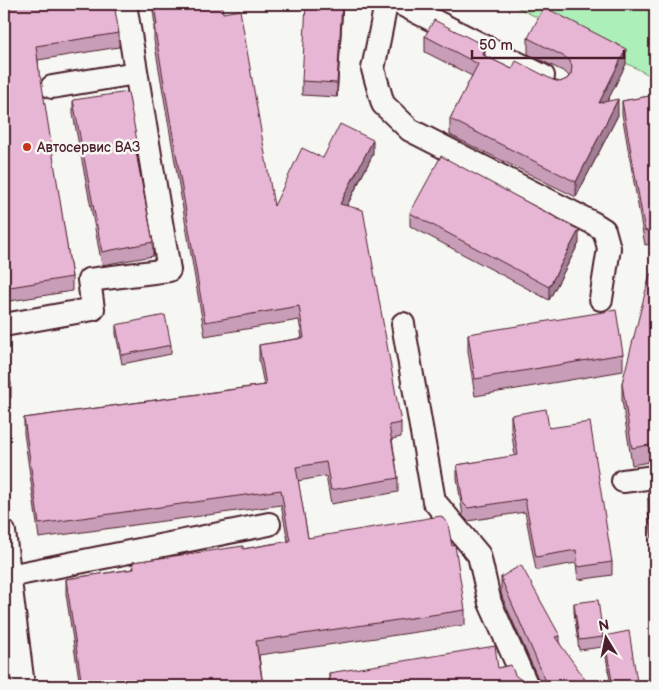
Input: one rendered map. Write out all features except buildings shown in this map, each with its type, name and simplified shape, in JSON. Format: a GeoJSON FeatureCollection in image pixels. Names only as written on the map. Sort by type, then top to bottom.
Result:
{"type":"FeatureCollection","features":[{"type":"Feature","properties":{"kind":"street"},"geometry":{"type":"LineString","coordinates":[[4,325],[93,309],[89,280],[169,270],[124,4]]}},
{"type":"Feature","properties":{"kind":"street"},"geometry":{"type":"LineString","coordinates":[[386,4],[373,69],[383,104],[410,130],[604,230],[609,248],[600,299]]}},
{"type":"Feature","properties":{"kind":"street"},"geometry":{"type":"LineString","coordinates":[[401,4],[559,84]]}},
{"type":"Feature","properties":{"kind":"street"},"geometry":{"type":"LineString","coordinates":[[52,87],[136,73]]}},
{"type":"Feature","properties":{"kind":"street"},"geometry":{"type":"LineString","coordinates":[[403,324],[434,501],[479,555],[490,603],[527,686]]}},
{"type":"Feature","properties":{"kind":"street"},"geometry":{"type":"LineString","coordinates":[[623,481],[655,477]]}},
{"type":"Feature","properties":{"kind":"street"},"geometry":{"type":"LineString","coordinates":[[9,576],[269,524]]}},
{"type":"Feature","properties":{"kind":"street"},"geometry":{"type":"LineString","coordinates":[[4,532],[23,686]]}},
{"type":"Feature","properties":{"kind":"green space"},"geometry":{"type":"Polygon","coordinates":[[[511,4],[655,4],[655,78],[511,4]]]}},
{"type":"Feature","properties":{"kind":"place","name":"Автосервис ВАЗ"},"geometry":{"type":"Point","coordinates":[27,147]}}]}
